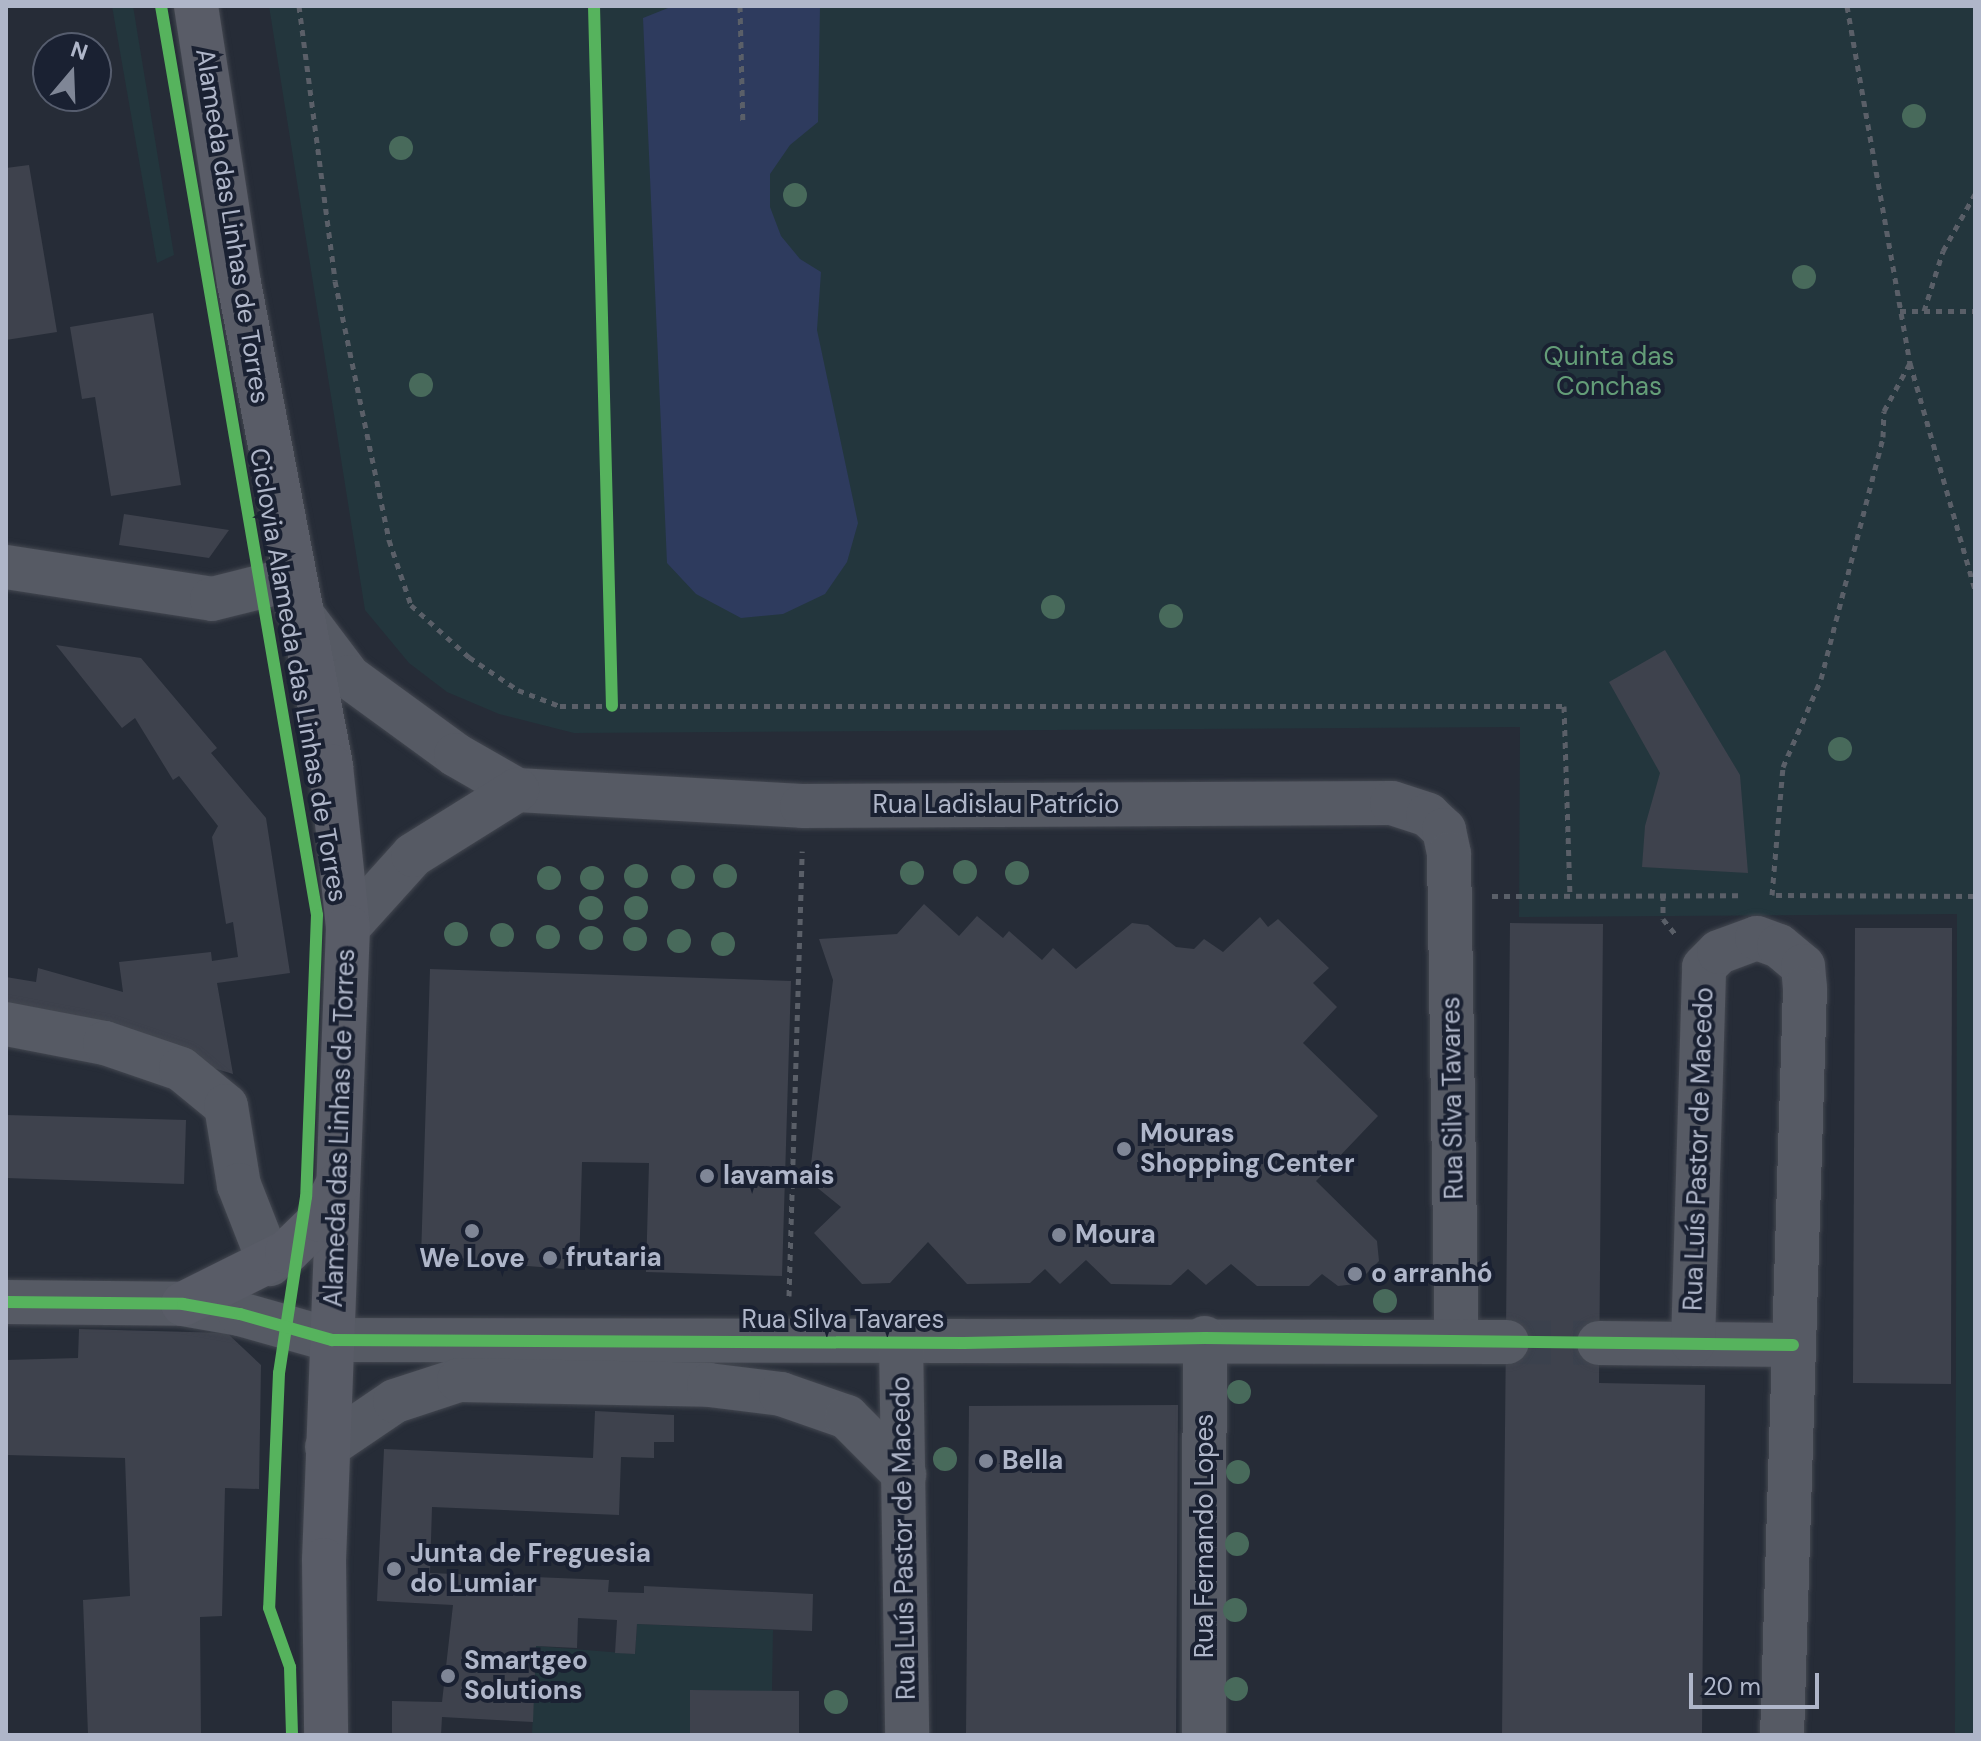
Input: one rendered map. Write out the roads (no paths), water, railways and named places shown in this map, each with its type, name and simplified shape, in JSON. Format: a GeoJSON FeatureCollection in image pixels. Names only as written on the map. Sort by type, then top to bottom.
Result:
{"type":"FeatureCollection","features":[{"type":"Feature","properties":{"kind":"main road","name":"Alameda das Linhas de Torres"},"geometry":{"type":"LineString","coordinates":[[196,6],[295,594],[331,766],[348,927],[327,1447],[326,1735]]}},
{"type":"Feature","properties":{"kind":"main road"},"geometry":{"type":"LineString","coordinates":[[183,1304],[270,1264],[320,1220],[340,1175]]}},
{"type":"Feature","properties":{"kind":"street"},"geometry":{"type":"LineString","coordinates":[[6,567],[212,599],[295,594]]}},
{"type":"Feature","properties":{"kind":"street","name":"Rua Ladislau Patrício"},"geometry":{"type":"LineString","coordinates":[[295,594],[349,677],[456,755],[517,790],[802,806],[1392,803],[1409,806],[1437,822],[1450,875]]}},
{"type":"Feature","properties":{"kind":"street"},"geometry":{"type":"LineString","coordinates":[[348,927],[413,855],[517,790]]}},
{"type":"Feature","properties":{"kind":"street","name":"Rua Silva Tavares"},"geometry":{"type":"LineString","coordinates":[[1450,875],[1457,1341]]}},
{"type":"Feature","properties":{"kind":"street","name":"Rua Luís Pastor de Macedo"},"geometry":{"type":"LineString","coordinates":[[1782,1735],[1804,977],[1803,966],[1779,946],[1757,938],[1719,952],[1704,967],[1693,1343],[1793,1345]]}},
{"type":"Feature","properties":{"kind":"street"},"geometry":{"type":"LineString","coordinates":[[6,1024],[105,1043],[181,1069],[226,1106],[239,1185],[270,1264]]}},
{"type":"Feature","properties":{"kind":"street","name":"Rua Silva Tavares"},"geometry":{"type":"LineString","coordinates":[[6,1302],[183,1304],[240,1314],[332,1340],[1205,1338],[1507,1342]]}},
{"type":"Feature","properties":{"kind":"street","name":"Rua Fernando Lopes"},"geometry":{"type":"LineString","coordinates":[[1204,1735],[1205,1338]]}},
{"type":"Feature","properties":{"kind":"street","name":"Rua Luís Pastor de Macedo"},"geometry":{"type":"LineString","coordinates":[[901,1341],[907,1735]]}},
{"type":"Feature","properties":{"kind":"street"},"geometry":{"type":"LineString","coordinates":[[1599,1343],[1693,1343]]}},
{"type":"Feature","properties":{"kind":"street"},"geometry":{"type":"LineString","coordinates":[[327,1447],[395,1401],[459,1380],[709,1385],[781,1394],[847,1417],[904,1474]]}},
{"type":"Feature","properties":{"kind":"water"},"geometry":{"type":"Polygon","coordinates":[[[673,6],[820,6],[818,122],[790,145],[770,174],[770,207],[781,236],[800,259],[821,272],[817,330],[858,523],[847,562],[825,594],[783,614],[741,618],[696,594],[667,563],[643,18],[673,6]]]}},
{"type":"Feature","properties":{"kind":"tunnel"},"geometry":{"type":"LineString","coordinates":[[1507,1342],[1599,1343]]}},
{"type":"Feature","properties":{"kind":"place","name":"Mouras Shopping Center"},"geometry":{"type":"Point","coordinates":[1124,1149]}},
{"type":"Feature","properties":{"kind":"place","name":"lavamais"},"geometry":{"type":"Point","coordinates":[707,1176]}},
{"type":"Feature","properties":{"kind":"place","name":"We Love"},"geometry":{"type":"Point","coordinates":[472,1231]}},
{"type":"Feature","properties":{"kind":"place","name":"Moura"},"geometry":{"type":"Point","coordinates":[1059,1235]}},
{"type":"Feature","properties":{"kind":"place","name":"frutaria"},"geometry":{"type":"Point","coordinates":[550,1258]}},
{"type":"Feature","properties":{"kind":"place","name":"o arranhó"},"geometry":{"type":"Point","coordinates":[1355,1274]}},
{"type":"Feature","properties":{"kind":"place","name":"Bella"},"geometry":{"type":"Point","coordinates":[986,1461]}},
{"type":"Feature","properties":{"kind":"place","name":"Junta de Freguesia do Lumiar"},"geometry":{"type":"Point","coordinates":[394,1569]}},
{"type":"Feature","properties":{"kind":"place","name":"Smartgeo Solutions"},"geometry":{"type":"Point","coordinates":[448,1676]}},
{"type":"Feature","properties":{"kind":"park label","name":"Quinta das Conchas"},"geometry":{"type":"Point","coordinates":[1609,372]}}]}
